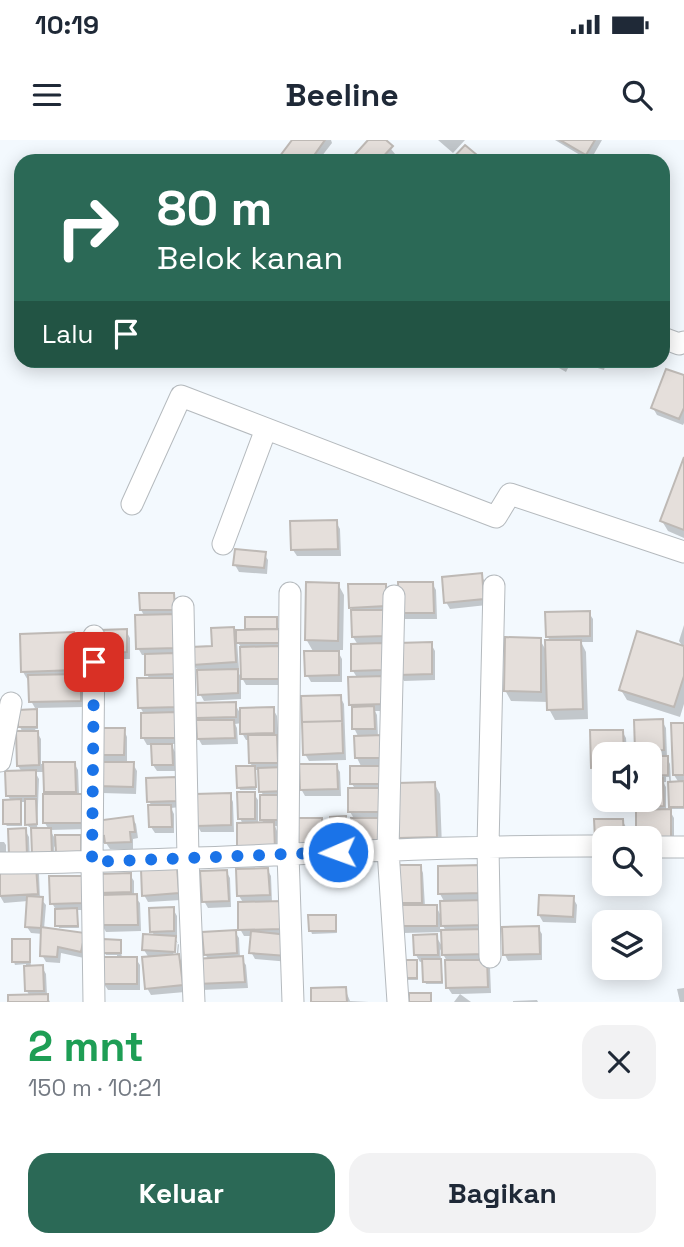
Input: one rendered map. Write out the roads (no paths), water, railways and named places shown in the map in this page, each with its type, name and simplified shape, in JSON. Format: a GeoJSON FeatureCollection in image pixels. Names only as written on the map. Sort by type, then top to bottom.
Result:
{"type":"FeatureCollection","features":[{"type":"Feature","properties":{"kind":"street"},"geometry":{"type":"LineString","coordinates":[[132,504],[181,396],[496,517],[510,494],[684,552]]}},
{"type":"Feature","properties":{"kind":"street"},"geometry":{"type":"LineString","coordinates":[[223,544],[267,429]]}},
{"type":"Feature","properties":{"kind":"street"},"geometry":{"type":"LineString","coordinates":[[490,957],[488,846],[494,586]]}},
{"type":"Feature","properties":{"kind":"street"},"geometry":{"type":"LineString","coordinates":[[290,593],[288,854],[293,1002]]}},
{"type":"Feature","properties":{"kind":"street"},"geometry":{"type":"LineString","coordinates":[[394,596],[388,850],[398,1002]]}},
{"type":"Feature","properties":{"kind":"street"},"geometry":{"type":"LineString","coordinates":[[183,607],[194,1002]]}},
{"type":"Feature","properties":{"kind":"street"},"geometry":{"type":"LineString","coordinates":[[94,636],[94,1002]]}},
{"type":"Feature","properties":{"kind":"street"},"geometry":{"type":"LineString","coordinates":[[0,761],[11,703]]}},
{"type":"Feature","properties":{"kind":"street"},"geometry":{"type":"LineString","coordinates":[[0,863],[92,862],[488,846],[592,846]]}},
{"type":"Feature","properties":{"kind":"street"},"geometry":{"type":"LineString","coordinates":[[662,847],[684,847]]}}]}
